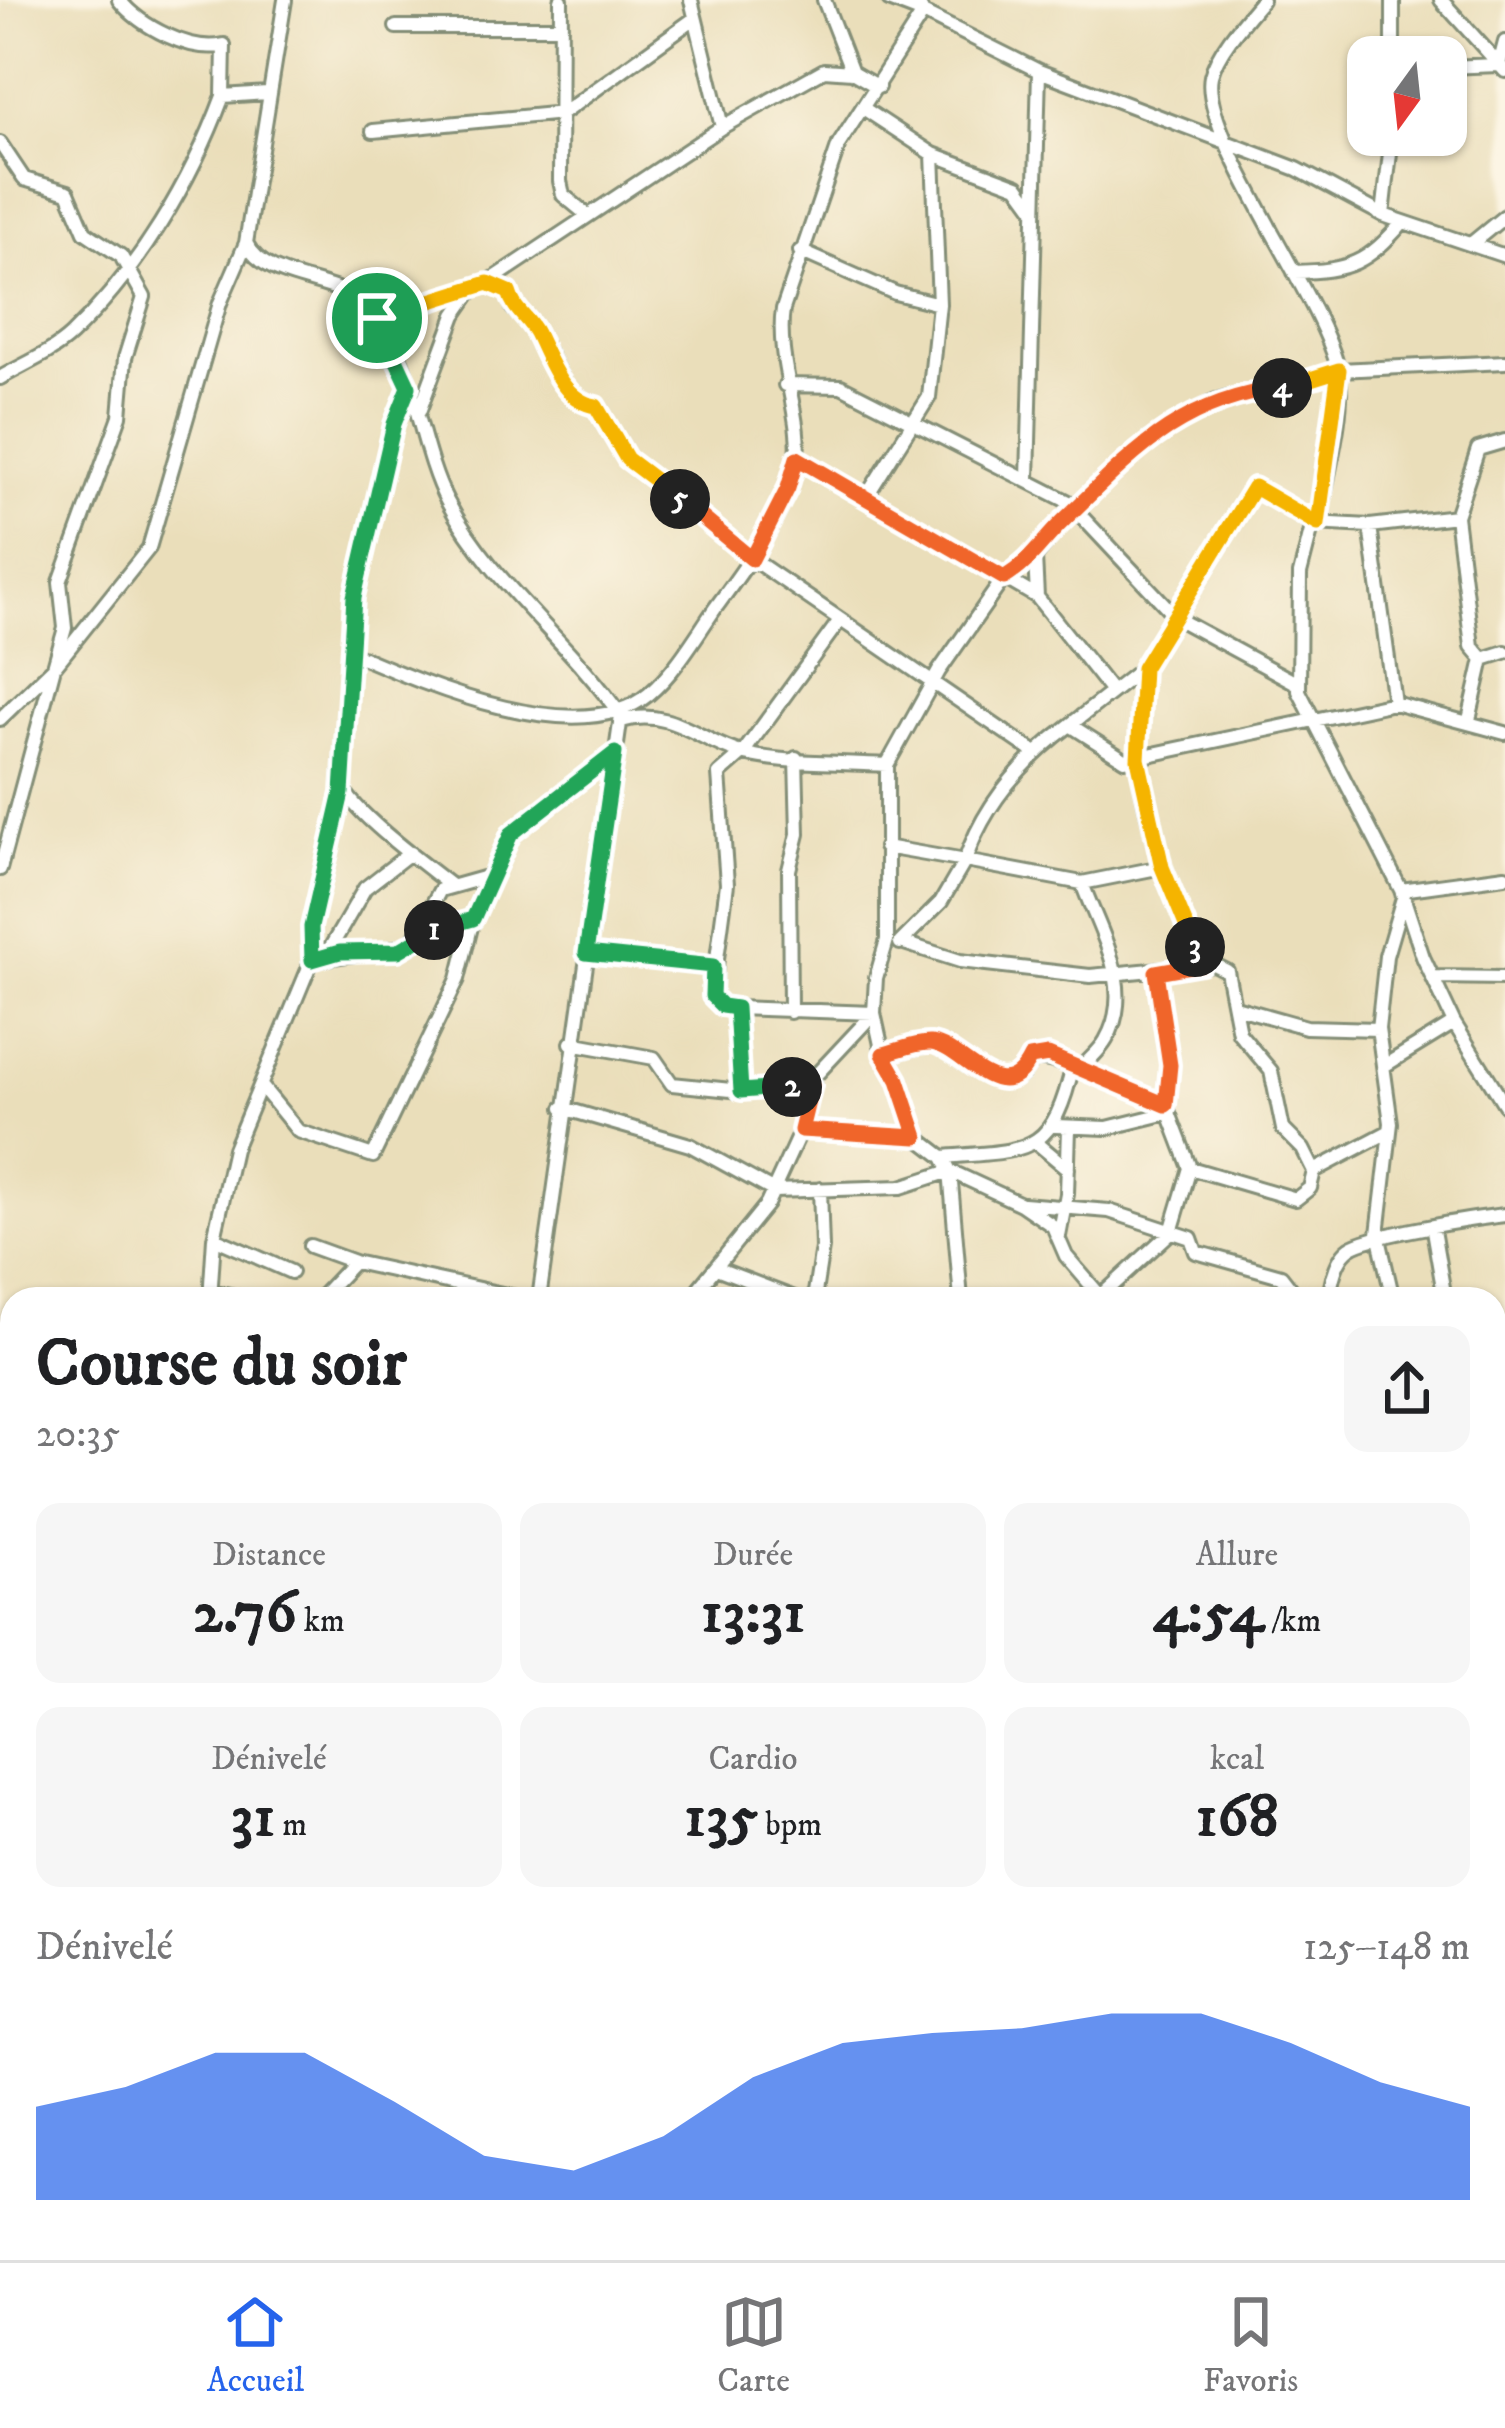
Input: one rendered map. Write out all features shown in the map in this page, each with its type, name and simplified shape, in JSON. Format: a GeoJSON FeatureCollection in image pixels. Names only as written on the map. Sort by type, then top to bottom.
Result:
{"type":"FeatureCollection","features":[{"type":"Feature","properties":{"kind":"street"},"geometry":{"type":"LineString","coordinates":[[0,378],[69,337],[128,267],[196,166],[224,95],[224,45],[187,44],[136,17],[119,0]]}},
{"type":"Feature","properties":{"kind":"street"},"geometry":{"type":"LineString","coordinates":[[0,719],[54,667],[149,548],[220,303],[246,243],[285,0]]}},
{"type":"Feature","properties":{"kind":"street"},"geometry":{"type":"LineString","coordinates":[[561,0],[561,188],[586,214]]}},
{"type":"Feature","properties":{"kind":"street"},"geometry":{"type":"LineString","coordinates":[[691,0],[722,127]]}},
{"type":"Feature","properties":{"kind":"street"},"geometry":{"type":"LineString","coordinates":[[824,0],[852,73]]}},
{"type":"Feature","properties":{"kind":"street"},"geometry":{"type":"LineString","coordinates":[[890,0],[920,6],[1039,71],[1297,170],[1383,215],[1505,256]]}},
{"type":"Feature","properties":{"kind":"street"},"geometry":{"type":"LineString","coordinates":[[1262,0],[1213,71],[1212,99],[1225,142],[1339,370],[1315,523],[1300,574],[1298,684],[1312,722],[1402,893],[1454,1023],[1505,1105]]}},
{"type":"Feature","properties":{"kind":"street"},"geometry":{"type":"LineString","coordinates":[[1393,0],[1393,36]]}},
{"type":"Feature","properties":{"kind":"street"},"geometry":{"type":"LineString","coordinates":[[1441,0],[1502,68]]}},
{"type":"Feature","properties":{"kind":"street"},"geometry":{"type":"LineString","coordinates":[[541,1287],[620,716],[668,674],[752,559],[788,488],[797,458],[779,338],[800,251],[838,144],[878,87],[920,6]]}},
{"type":"Feature","properties":{"kind":"street"},"geometry":{"type":"LineString","coordinates":[[374,130],[563,113],[695,18]]}},
{"type":"Feature","properties":{"kind":"street"},"geometry":{"type":"LineString","coordinates":[[396,26],[561,27]]}},
{"type":"Feature","properties":{"kind":"street"},"geometry":{"type":"LineString","coordinates":[[1502,68],[1505,42]]}},
{"type":"Feature","properties":{"kind":"street"},"geometry":{"type":"LineString","coordinates":[[1467,67],[1502,68]]}},
{"type":"Feature","properties":{"kind":"street"},"geometry":{"type":"LineString","coordinates":[[418,414],[455,315],[481,285],[722,127],[824,70],[852,73],[878,87]]}},
{"type":"Feature","properties":{"kind":"street"},"geometry":{"type":"LineString","coordinates":[[1028,479],[1039,71]]}},
{"type":"Feature","properties":{"kind":"street"},"geometry":{"type":"LineString","coordinates":[[224,95],[267,93]]}},
{"type":"Feature","properties":{"kind":"street"},"geometry":{"type":"LineString","coordinates":[[863,108],[933,154],[1018,186],[1036,212]]}},
{"type":"Feature","properties":{"kind":"street"},"geometry":{"type":"LineString","coordinates":[[0,143],[24,179],[68,192],[85,232],[106,243],[128,267],[144,297],[125,358],[120,416],[61,582],[65,628],[0,869]]}},
{"type":"Feature","properties":{"kind":"street"},"geometry":{"type":"LineString","coordinates":[[866,496],[929,397],[939,304],[933,154]]}},
{"type":"Feature","properties":{"kind":"street"},"geometry":{"type":"LineString","coordinates":[[1383,215],[1390,156]]}},
{"type":"Feature","properties":{"kind":"street"},"geometry":{"type":"LineString","coordinates":[[1472,243],[1505,216]]}},
{"type":"Feature","properties":{"kind":"street"},"geometry":{"type":"LineString","coordinates":[[1294,272],[1344,268],[1372,258],[1402,222]]}},
{"type":"Feature","properties":{"kind":"street"},"geometry":{"type":"LineString","coordinates":[[246,243],[259,260],[354,296],[377,318],[409,387],[447,501],[620,716]]}},
{"type":"Feature","properties":{"kind":"street"},"geometry":{"type":"LineString","coordinates":[[800,251],[913,299],[939,304]]}},
{"type":"Feature","properties":{"kind":"street"},"geometry":{"type":"LineString","coordinates":[[377,318],[481,285],[509,292],[513,308],[535,329],[568,391],[584,405],[596,406],[627,459],[752,559],[1034,752]]}},
{"type":"Feature","properties":{"kind":"street"},"geometry":{"type":"LineString","coordinates":[[960,1287],[950,1171],[943,1157],[917,1137],[898,1080],[883,1054],[874,1012],[876,978],[887,940],[887,764],[1004,578],[1035,557],[1075,510],[1183,416],[1216,400],[1296,386],[1339,370],[1505,362]]}},
{"type":"Feature","properties":{"kind":"street"},"geometry":{"type":"LineString","coordinates":[[785,385],[842,386],[913,426],[1028,479],[1075,510],[1178,619],[1298,684]]}},
{"type":"Feature","properties":{"kind":"street"},"geometry":{"type":"LineString","coordinates":[[319,958],[311,927],[342,793],[354,597],[394,424],[409,387]]}},
{"type":"Feature","properties":{"kind":"street"},"geometry":{"type":"LineString","coordinates":[[1483,659],[1472,646],[1456,516],[1478,449],[1505,441]]}},
{"type":"Feature","properties":{"kind":"street"},"geometry":{"type":"LineString","coordinates":[[797,458],[1037,597],[1112,692]]}},
{"type":"Feature","properties":{"kind":"street"},"geometry":{"type":"LineString","coordinates":[[904,943],[956,883],[988,810],[1034,752],[1143,668],[1178,619],[1254,487],[1315,523],[1370,526],[1456,516]]}},
{"type":"Feature","properties":{"kind":"street"},"geometry":{"type":"LineString","coordinates":[[1370,526],[1394,703]]}},
{"type":"Feature","properties":{"kind":"street"},"geometry":{"type":"LineString","coordinates":[[1035,557],[1037,597]]}},
{"type":"Feature","properties":{"kind":"street"},"geometry":{"type":"LineString","coordinates":[[839,620],[743,754],[718,774],[715,786],[727,884],[712,996],[722,1006],[736,1008],[874,1012]]}},
{"type":"Feature","properties":{"kind":"street"},"geometry":{"type":"LineString","coordinates":[[1483,659],[1505,652]]}},
{"type":"Feature","properties":{"kind":"street"},"geometry":{"type":"LineString","coordinates":[[352,653],[478,700],[580,717],[674,720],[743,754],[887,764]]}},
{"type":"Feature","properties":{"kind":"street"},"geometry":{"type":"LineString","coordinates":[[1469,720],[1483,659]]}},
{"type":"Feature","properties":{"kind":"street"},"geometry":{"type":"LineString","coordinates":[[1143,668],[1138,759],[1162,867],[1202,964]]}},
{"type":"Feature","properties":{"kind":"street"},"geometry":{"type":"LineString","coordinates":[[1070,725],[1114,755],[1138,759],[1394,703],[1505,733]]}},
{"type":"Feature","properties":{"kind":"street"},"geometry":{"type":"LineString","coordinates":[[263,1088],[298,1131],[373,1156],[458,979],[473,919],[511,834],[615,753]]}},
{"type":"Feature","properties":{"kind":"street"},"geometry":{"type":"LineString","coordinates":[[790,1012],[789,870],[798,834],[796,758]]}},
{"type":"Feature","properties":{"kind":"street"},"geometry":{"type":"LineString","coordinates":[[342,793],[450,885]]}},
{"type":"Feature","properties":{"kind":"street"},"geometry":{"type":"LineString","coordinates":[[885,847],[1082,883],[1162,867]]}},
{"type":"Feature","properties":{"kind":"street"},"geometry":{"type":"LineString","coordinates":[[211,1287],[214,1238],[234,1149],[263,1088],[282,1022],[364,888],[410,853]]}},
{"type":"Feature","properties":{"kind":"street"},"geometry":{"type":"LineString","coordinates":[[1402,893],[1505,876]]}},
{"type":"Feature","properties":{"kind":"street"},"geometry":{"type":"LineString","coordinates":[[410,946],[432,899],[450,885],[490,877]]}},
{"type":"Feature","properties":{"kind":"street"},"geometry":{"type":"LineString","coordinates":[[1059,1236],[1069,1169],[1062,1127],[1077,1067],[1105,1042],[1116,1018],[1116,975],[1082,883]]}},
{"type":"Feature","properties":{"kind":"street"},"geometry":{"type":"LineString","coordinates":[[1390,1287],[1378,1234],[1390,1131],[1378,1029],[1386,956],[1402,893]]}},
{"type":"Feature","properties":{"kind":"street"},"geometry":{"type":"LineString","coordinates":[[319,958],[410,946],[430,932],[473,919]]}},
{"type":"Feature","properties":{"kind":"street"},"geometry":{"type":"LineString","coordinates":[[887,940],[960,961],[1116,975],[1202,964],[1227,971],[1239,1033],[1270,1071],[1283,1129],[1304,1149],[1314,1171],[1310,1188],[1296,1199],[1190,1168]]}},
{"type":"Feature","properties":{"kind":"street"},"geometry":{"type":"LineString","coordinates":[[586,953],[713,966]]}},
{"type":"Feature","properties":{"kind":"street"},"geometry":{"type":"LineString","coordinates":[[1113,1287],[1171,1232],[1190,1168],[1167,1109],[1170,1065],[1156,972]]}},
{"type":"Feature","properties":{"kind":"street"},"geometry":{"type":"LineString","coordinates":[[1434,977],[1505,978]]}},
{"type":"Feature","properties":{"kind":"street"},"geometry":{"type":"LineString","coordinates":[[1235,1007],[1306,1027],[1378,1029]]}},
{"type":"Feature","properties":{"kind":"street"},"geometry":{"type":"LineString","coordinates":[[736,1008],[741,1091]]}},
{"type":"Feature","properties":{"kind":"street"},"geometry":{"type":"LineString","coordinates":[[701,1287],[773,1191],[801,1130],[812,1085],[834,1052],[874,1012]]}},
{"type":"Feature","properties":{"kind":"street"},"geometry":{"type":"LineString","coordinates":[[1384,1066],[1454,1023]]}},
{"type":"Feature","properties":{"kind":"street"},"geometry":{"type":"LineString","coordinates":[[571,1042],[654,1058],[672,1084],[741,1091],[812,1085]]}},
{"type":"Feature","properties":{"kind":"street"},"geometry":{"type":"LineString","coordinates":[[883,1054],[934,1043],[978,1072],[1011,1079],[1021,1076],[1034,1057],[1048,1055],[1167,1109]]}},
{"type":"Feature","properties":{"kind":"street"},"geometry":{"type":"LineString","coordinates":[[563,1108],[690,1145],[773,1191],[902,1187],[950,1171],[1022,1204],[1059,1236],[1066,1256],[1092,1287]]}},
{"type":"Feature","properties":{"kind":"street"},"geometry":{"type":"LineString","coordinates":[[943,1157],[1037,1143],[1062,1127],[1106,1128],[1167,1109]]}},
{"type":"Feature","properties":{"kind":"street"},"geometry":{"type":"LineString","coordinates":[[801,1130],[917,1137]]}},
{"type":"Feature","properties":{"kind":"street"},"geometry":{"type":"LineString","coordinates":[[1314,1171],[1390,1131]]}},
{"type":"Feature","properties":{"kind":"street"},"geometry":{"type":"LineString","coordinates":[[1037,1143],[1069,1169]]}},
{"type":"Feature","properties":{"kind":"street"},"geometry":{"type":"LineString","coordinates":[[816,1287],[822,1248],[820,1189]]}},
{"type":"Feature","properties":{"kind":"street"},"geometry":{"type":"LineString","coordinates":[[1022,1204],[1119,1214],[1191,1238],[1196,1252],[1281,1276],[1286,1287]]}},
{"type":"Feature","properties":{"kind":"street"},"geometry":{"type":"LineString","coordinates":[[1333,1287],[1344,1252],[1378,1234],[1433,1230],[1505,1215]]}},
{"type":"Feature","properties":{"kind":"street"},"geometry":{"type":"LineString","coordinates":[[1433,1230],[1443,1287]]}},
{"type":"Feature","properties":{"kind":"street"},"geometry":{"type":"LineString","coordinates":[[214,1238],[291,1272]]}},
{"type":"Feature","properties":{"kind":"street"},"geometry":{"type":"LineString","coordinates":[[310,1246],[354,1262],[482,1287]]}},
{"type":"Feature","properties":{"kind":"street"},"geometry":{"type":"LineString","coordinates":[[330,1287],[354,1262]]}},
{"type":"Feature","properties":{"kind":"street"},"geometry":{"type":"LineString","coordinates":[[716,1268],[766,1287]]}},
{"type":"Feature","properties":{"kind":"street"},"geometry":{"type":"LineString","coordinates":[[448,1287],[449,1280]]}},
{"type":"Feature","properties":{"kind":"route"},"geometry":{"type":"LineString","coordinates":[[488,283],[509,292],[513,308],[535,329],[568,391],[584,405],[596,406],[627,459],[752,559],[788,488],[797,458],[1004,578],[1035,557],[1103,482],[1183,416],[1216,400],[1296,386],[1339,370],[1318,524],[1254,487],[1178,619],[1143,668],[1138,759],[1162,867],[1202,964],[1156,972],[1170,1065],[1166,1105],[1048,1055],[1030,1058],[1024,1072],[1011,1079],[978,1072],[927,1042],[883,1054],[898,1080],[917,1137],[801,1130],[812,1085],[741,1091],[736,1008],[715,1002],[713,966],[586,953],[615,753],[592,774],[541,806],[511,834],[473,919],[430,932],[398,951],[340,952],[312,960],[311,927],[342,793],[340,765],[356,625],[354,597],[394,424],[409,387],[377,318],[488,283]]}}]}
